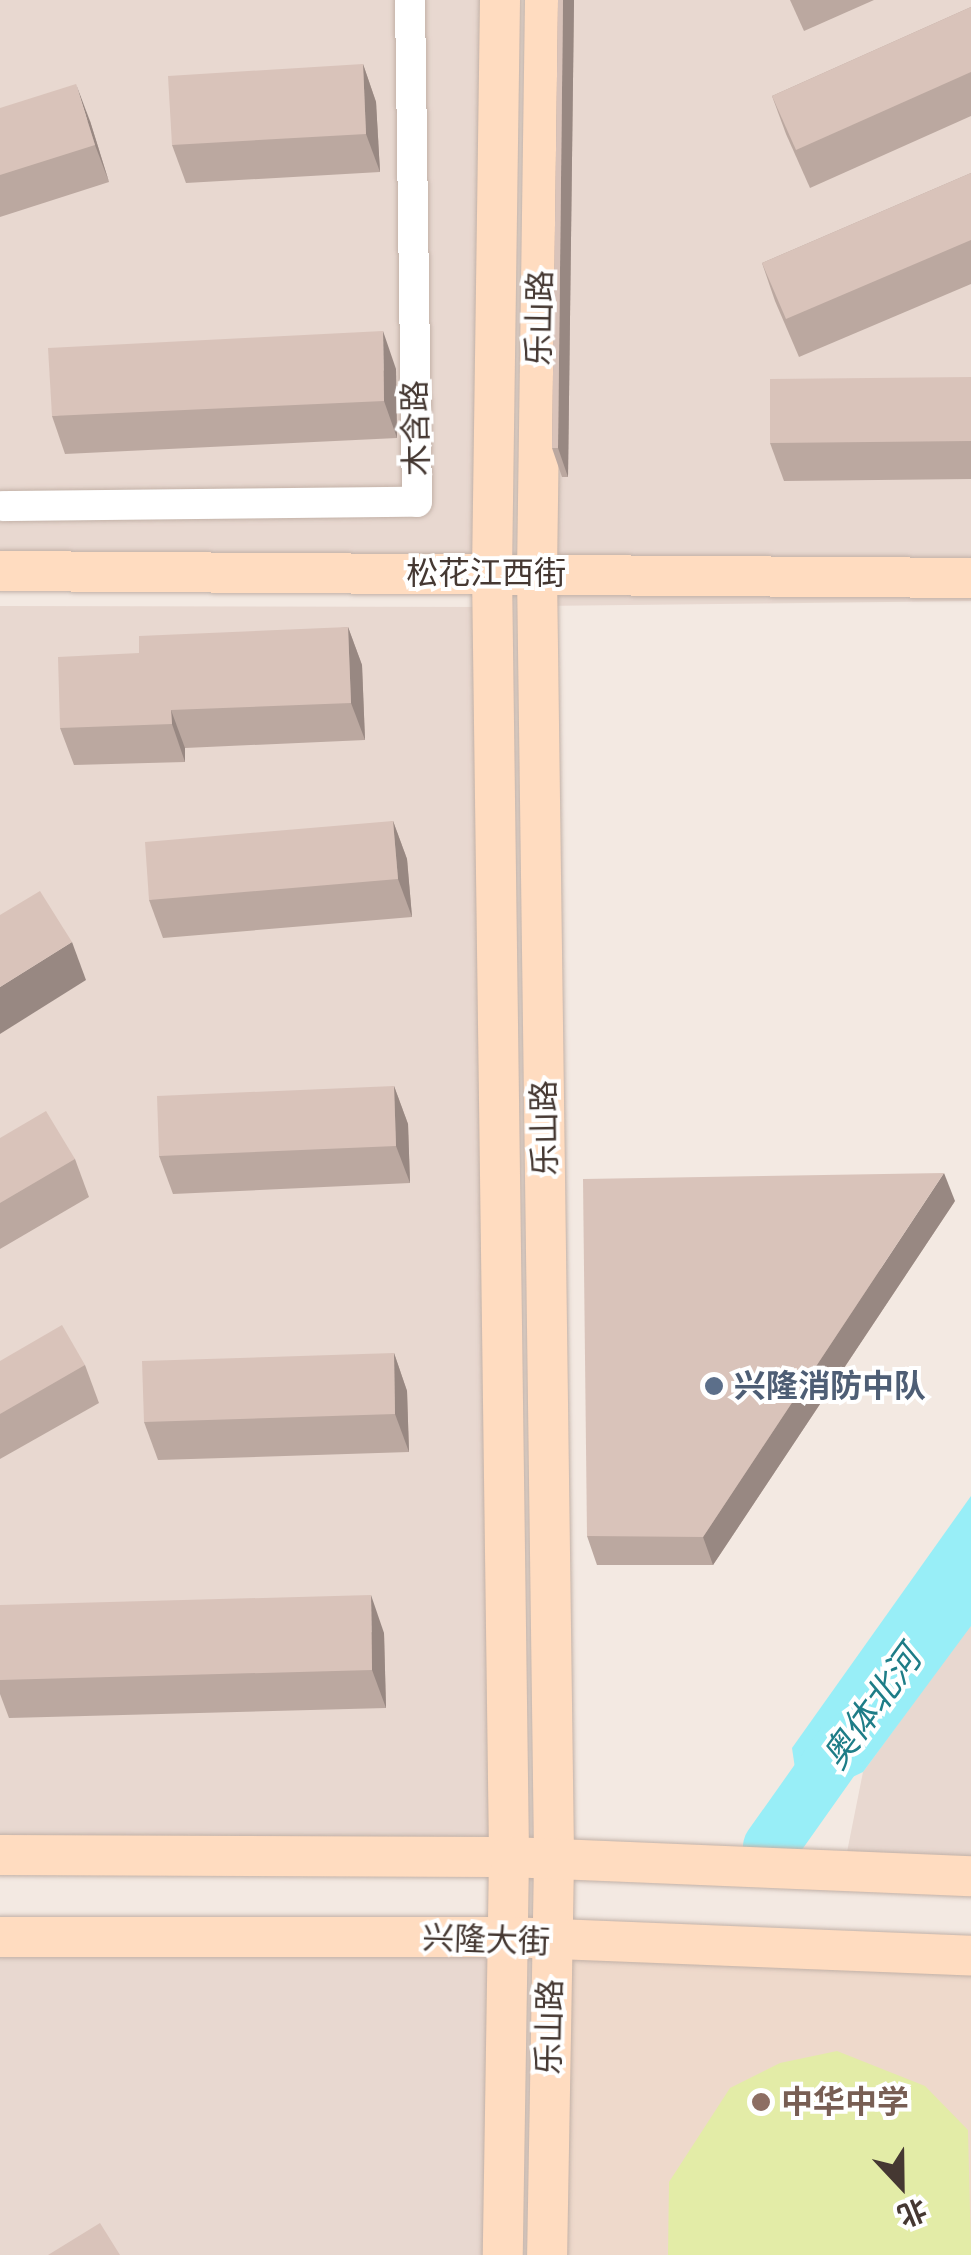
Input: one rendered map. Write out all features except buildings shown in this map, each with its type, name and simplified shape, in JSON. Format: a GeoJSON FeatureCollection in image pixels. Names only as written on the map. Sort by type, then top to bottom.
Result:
{"type":"FeatureCollection","features":[{"type":"Feature","properties":{"kind":"street","name":"木含路"},"geometry":{"type":"LineString","coordinates":[[2,506],[417,502],[410,0]]}},
{"type":"Feature","properties":{"kind":"street","name":"乐山路"},"geometry":{"type":"LineString","coordinates":[[500,0],[492,572],[509,1857],[503,2255]]}},
{"type":"Feature","properties":{"kind":"street","name":"乐山路"},"geometry":{"type":"LineString","coordinates":[[545,0],[537,573],[554,1861],[548,2255]]}},
{"type":"Feature","properties":{"kind":"street","name":"松花江西街"},"geometry":{"type":"LineString","coordinates":[[0,571],[971,578]]}},
{"type":"Feature","properties":{"kind":"street"},"geometry":{"type":"LineString","coordinates":[[0,1854],[509,1857],[971,1876]]}},
{"type":"Feature","properties":{"kind":"street","name":"兴隆大街"},"geometry":{"type":"LineString","coordinates":[[0,1938],[508,1937],[550,1942],[971,1956]]}},
{"type":"Feature","properties":{"kind":"shaded area"},"geometry":{"type":"Polygon","coordinates":[[[0,0],[500,0],[492,572],[0,571],[0,0]]]}},
{"type":"Feature","properties":{"kind":"shaded area"},"geometry":{"type":"Polygon","coordinates":[[[545,0],[971,0],[971,601],[538,606],[545,0]]]}},
{"type":"Feature","properties":{"kind":"shaded area"},"geometry":{"type":"Polygon","coordinates":[[[0,606],[493,607],[509,1857],[0,1855],[0,606]]]}},
{"type":"Feature","properties":{"kind":"shaded area"},"geometry":{"type":"Polygon","coordinates":[[[971,1624],[971,1876],[843,1872],[863,1772],[971,1624]]]}},
{"type":"Feature","properties":{"kind":"shaded area","name":"中华中学"},"geometry":{"type":"Polygon","coordinates":[[[551,1933],[971,1949],[971,2255],[550,2255],[551,1933]]]}},
{"type":"Feature","properties":{"kind":"shaded area"},"geometry":{"type":"Polygon","coordinates":[[[0,1938],[525,1939],[505,2255],[0,2255],[0,1938]]]}},
{"type":"Feature","properties":{"kind":"green space"},"geometry":{"type":"Polygon","coordinates":[[[837,2051],[925,2086],[968,2130],[971,2255],[668,2255],[669,2182],[730,2088],[780,2063],[837,2051]]]}},
{"type":"Feature","properties":{"kind":"water"},"geometry":{"type":"Polygon","coordinates":[[[971,1496],[971,1626],[863,1772],[800,1802],[792,1748],[971,1496]]]}},
{"type":"Feature","properties":{"kind":"waterway","name":"奥体北河"},"geometry":{"type":"LineString","coordinates":[[770,1846],[845,1740]]}},
{"type":"Feature","properties":{"kind":"place","name":"兴隆消防中队"},"geometry":{"type":"Point","coordinates":[714,1386]}},
{"type":"Feature","properties":{"kind":"place","name":"中华中学"},"geometry":{"type":"Point","coordinates":[761,2102]}}]}
